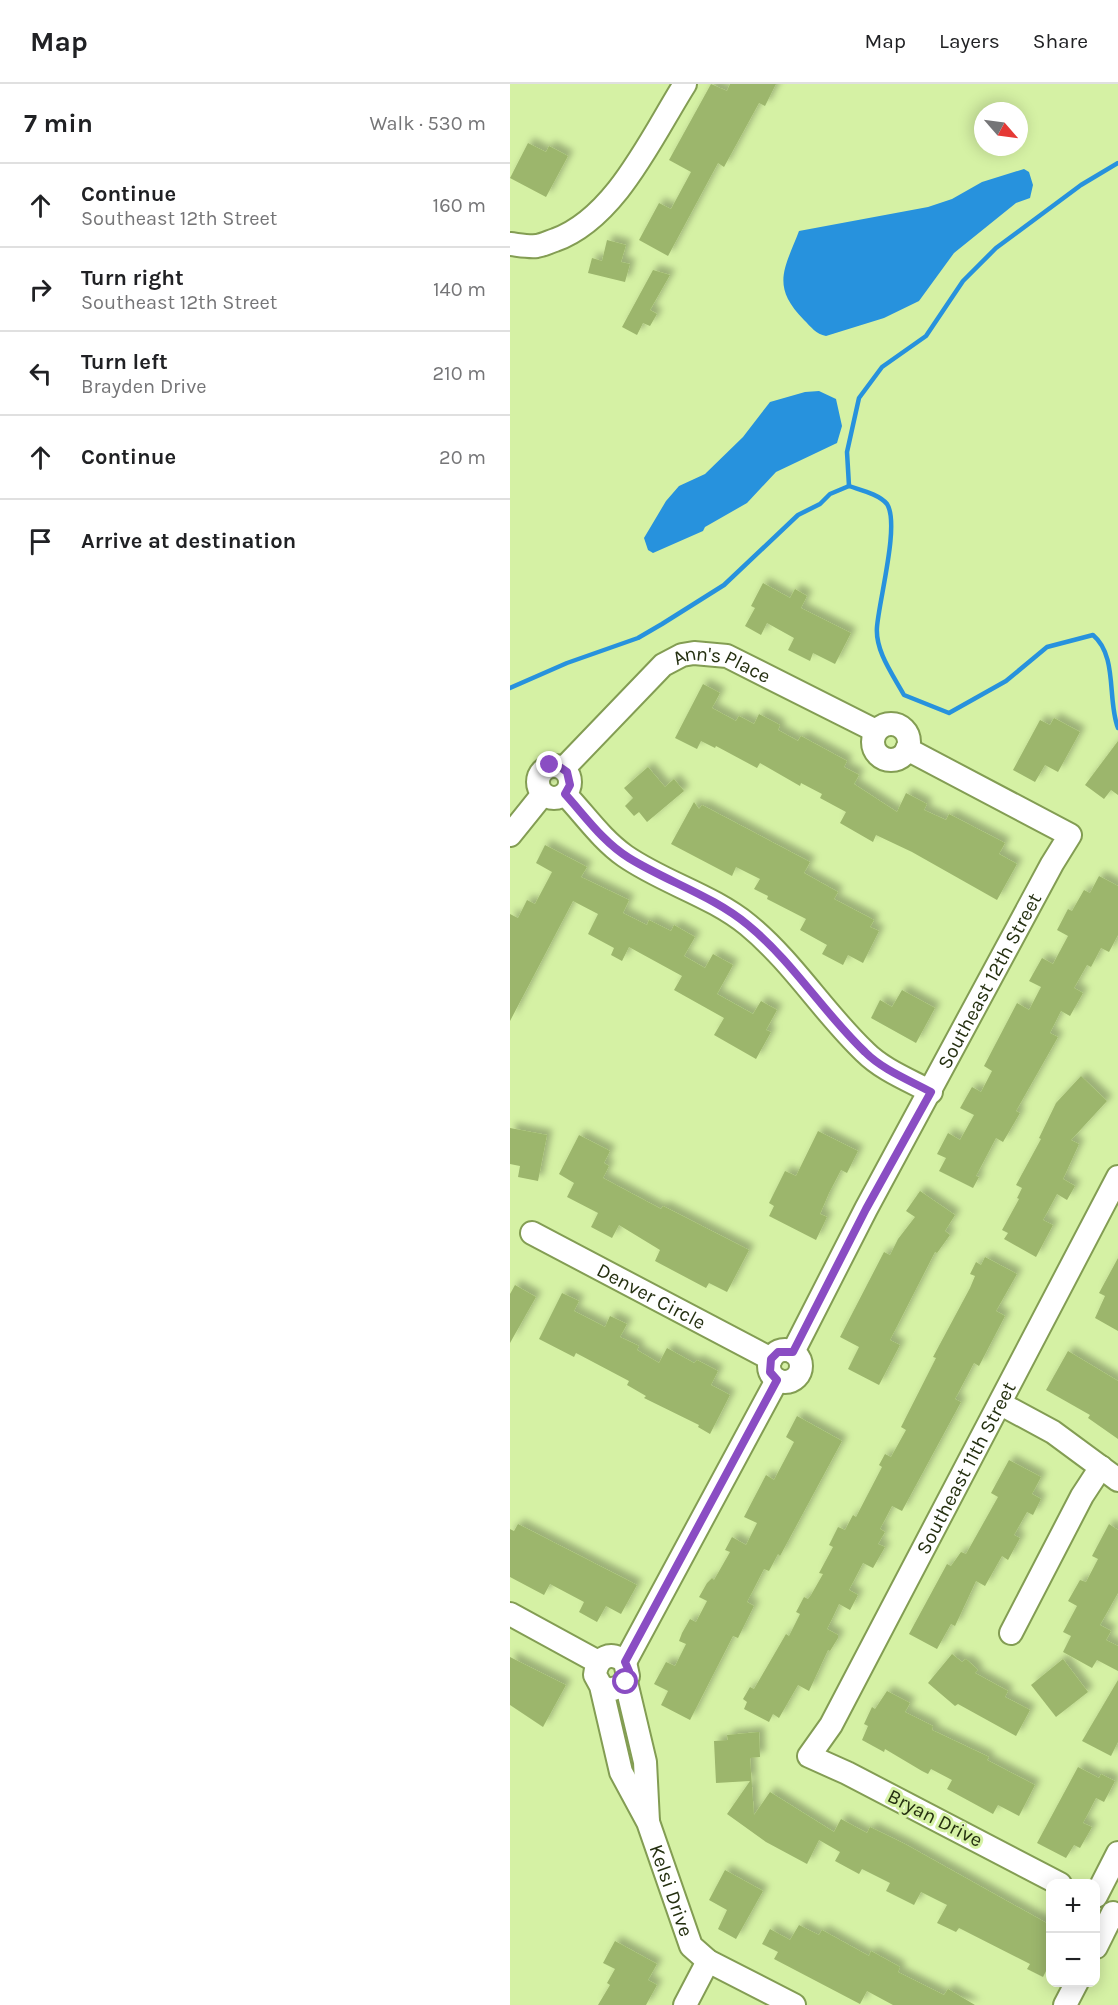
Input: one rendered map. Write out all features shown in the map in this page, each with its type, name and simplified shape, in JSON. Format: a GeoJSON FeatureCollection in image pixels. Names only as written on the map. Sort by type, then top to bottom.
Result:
{"type":"FeatureCollection","features":[{"type":"Feature","properties":{"kind":"street"},"geometry":{"type":"LineString","coordinates":[[510,244],[539,246],[566,236],[606,203],[632,170],[684,84]]}},
{"type":"Feature","properties":{"kind":"street","name":"Ann's Place"},"geometry":{"type":"LineString","coordinates":[[554,794],[538,787],[540,772],[550,765],[564,768],[663,665],[682,655],[715,653],[739,661],[876,731],[888,724],[899,725],[907,733],[907,749],[1070,835]]}},
{"type":"Feature","properties":{"kind":"street"},"geometry":{"type":"LineString","coordinates":[[510,835],[554,794],[621,853],[722,907],[746,923],[782,956],[865,1052],[889,1070],[931,1092]]}},
{"type":"Feature","properties":{"kind":"street","name":"Southeast 12th Street"},"geometry":{"type":"LineString","coordinates":[[774,1370],[778,1352],[793,1352],[866,1209],[1052,864],[1070,835]]}},
{"type":"Feature","properties":{"kind":"street","name":"Southeast 11th Street"},"geometry":{"type":"LineString","coordinates":[[809,1756],[831,1725],[1118,1177]]}},
{"type":"Feature","properties":{"kind":"street","name":"Denver Circle"},"geometry":{"type":"LineString","coordinates":[[532,1233],[774,1370]]}},
{"type":"Feature","properties":{"kind":"street"},"geometry":{"type":"LineString","coordinates":[[598,1662],[595,1675],[601,1686],[610,1690],[625,1672],[774,1370]]}},
{"type":"Feature","properties":{"kind":"street"},"geometry":{"type":"LineString","coordinates":[[1001,1404],[1053,1432],[1109,1474],[1082,1496],[1011,1633]]}},
{"type":"Feature","properties":{"kind":"street"},"geometry":{"type":"LineString","coordinates":[[510,1614],[598,1662]]}},
{"type":"Feature","properties":{"kind":"street"},"geometry":{"type":"LineString","coordinates":[[598,1662],[611,1656],[625,1672]]}},
{"type":"Feature","properties":{"kind":"street","name":"Kelsi Drive"},"geometry":{"type":"LineString","coordinates":[[625,1672],[647,1775],[648,1822]]}},
{"type":"Feature","properties":{"kind":"street","name":"Kelsi Drive"},"geometry":{"type":"LineString","coordinates":[[601,1686],[621,1772],[648,1822],[691,1946],[708,1961],[794,2005]]}},
{"type":"Feature","properties":{"kind":"street","name":"Bryan Drive"},"geometry":{"type":"LineString","coordinates":[[809,1756],[847,1773],[1050,1879]]}},
{"type":"Feature","properties":{"kind":"street"},"geometry":{"type":"LineString","coordinates":[[1100,1887],[1118,1853]]}},
{"type":"Feature","properties":{"kind":"street"},"geometry":{"type":"LineString","coordinates":[[1100,1934],[1109,1910]]}},
{"type":"Feature","properties":{"kind":"street"},"geometry":{"type":"LineString","coordinates":[[685,2005],[708,1961]]}},
{"type":"Feature","properties":{"kind":"street"},"geometry":{"type":"LineString","coordinates":[[1065,2005],[1075,1987]]}},
{"type":"Feature","properties":{"kind":"water"},"geometry":{"type":"Polygon","coordinates":[[[1024,169],[1029,172],[1033,185],[1030,198],[1016,203],[954,253],[919,301],[884,318],[826,336],[811,328],[787,297],[784,287],[785,267],[799,231],[928,207],[952,199],[982,182],[1024,169]]]}},
{"type":"Feature","properties":{"kind":"water"},"geometry":{"type":"Polygon","coordinates":[[[819,391],[836,399],[842,426],[837,443],[776,472],[747,503],[705,527],[703,531],[653,553],[648,550],[644,538],[666,501],[679,486],[705,474],[743,437],[770,402],[805,392],[819,391]]]}},
{"type":"Feature","properties":{"kind":"building"},"geometry":{"type":"Polygon","coordinates":[[[711,84],[727,91],[730,84],[776,84],[765,106],[759,103],[724,167],[718,163],[668,256],[639,240],[659,203],[671,209],[691,172],[669,160],[711,84]]]}},
{"type":"Feature","properties":{"kind":"building"},"geometry":{"type":"Polygon","coordinates":[[[528,143],[546,152],[549,146],[568,156],[546,197],[510,178],[528,143]]]}},
{"type":"Feature","properties":{"kind":"building"},"geometry":{"type":"Polygon","coordinates":[[[607,240],[626,245],[621,262],[630,264],[625,282],[588,273],[592,258],[602,261],[607,240]]]}},
{"type":"Feature","properties":{"kind":"building"},"geometry":{"type":"Polygon","coordinates":[[[653,270],[670,275],[650,310],[657,314],[650,326],[643,323],[637,335],[622,327],[653,270]]]}},
{"type":"Feature","properties":{"kind":"building"},"geometry":{"type":"Polygon","coordinates":[[[763,583],[790,598],[795,589],[807,596],[801,608],[851,633],[835,664],[813,653],[810,661],[788,650],[794,638],[767,623],[761,635],[745,626],[755,608],[751,606],[763,583]]]}},
{"type":"Feature","properties":{"kind":"building"},"geometry":{"type":"Polygon","coordinates":[[[703,684],[720,693],[712,708],[736,721],[739,716],[754,724],[759,714],[780,725],[778,730],[798,741],[801,736],[847,761],[844,767],[859,775],[854,784],[897,812],[906,793],[927,804],[924,810],[946,820],[949,814],[1005,843],[999,854],[1017,864],[997,900],[912,852],[876,835],[873,842],[840,823],[846,812],[820,798],[822,794],[801,783],[800,786],[760,763],[757,768],[716,746],[715,748],[701,741],[697,749],[675,738],[703,684]]]}},
{"type":"Feature","properties":{"kind":"building"},"geometry":{"type":"Polygon","coordinates":[[[1054,718],[1080,732],[1058,772],[1045,765],[1035,782],[1013,770],[1040,720],[1050,725],[1054,718]]]}},
{"type":"Feature","properties":{"kind":"building"},"geometry":{"type":"Polygon","coordinates":[[[1118,741],[1118,795],[1111,790],[1104,799],[1085,785],[1118,741]]]}},
{"type":"Feature","properties":{"kind":"building"},"geometry":{"type":"Polygon","coordinates":[[[648,767],[665,787],[674,779],[684,791],[647,822],[639,812],[634,816],[625,806],[633,798],[624,788],[648,767]]]}},
{"type":"Feature","properties":{"kind":"building"},"geometry":{"type":"Polygon","coordinates":[[[694,802],[699,809],[702,805],[810,862],[804,873],[838,892],[834,899],[874,920],[870,927],[879,931],[863,963],[848,955],[843,965],[822,954],[827,945],[800,930],[806,919],[767,899],[768,896],[754,889],[760,879],[736,867],[732,876],[671,844],[694,802]]]}},
{"type":"Feature","properties":{"kind":"building"},"geometry":{"type":"Polygon","coordinates":[[[545,845],[587,867],[581,877],[629,900],[623,913],[647,925],[649,920],[671,931],[674,925],[695,937],[684,956],[705,968],[713,954],[733,965],[717,994],[753,1014],[761,1001],[777,1010],[766,1030],[771,1032],[756,1059],[714,1035],[724,1018],[674,990],[682,976],[629,947],[622,961],[611,955],[614,948],[588,934],[598,914],[573,901],[510,1021],[510,914],[518,918],[527,900],[535,904],[552,872],[536,863],[545,845]]]}},
{"type":"Feature","properties":{"kind":"building"},"geometry":{"type":"Polygon","coordinates":[[[1099,876],[1118,886],[1118,935],[1109,952],[1101,948],[1091,967],[1087,965],[1074,988],[1083,993],[1070,1016],[1061,1011],[1050,1033],[1058,1037],[1016,1111],[1020,1113],[1003,1142],[996,1138],[976,1176],[979,1177],[973,1188],[939,1171],[946,1158],[937,1154],[948,1133],[960,1140],[974,1115],[960,1108],[972,1087],[981,1092],[992,1071],[984,1066],[1017,1003],[1029,1010],[1041,987],[1029,981],[1042,958],[1053,964],[1068,936],[1057,930],[1068,909],[1072,911],[1084,890],[1090,893],[1099,876]]]}},
{"type":"Feature","properties":{"kind":"building"},"geometry":{"type":"Polygon","coordinates":[[[902,990],[935,1008],[916,1043],[871,1018],[880,1000],[892,1007],[902,990]]]}},
{"type":"Feature","properties":{"kind":"building"},"geometry":{"type":"Polygon","coordinates":[[[1081,1076],[1107,1101],[1071,1140],[1079,1144],[1063,1179],[1075,1186],[1067,1200],[1057,1194],[1043,1220],[1053,1225],[1036,1257],[1004,1239],[1008,1233],[1002,1230],[1019,1199],[1017,1198],[1022,1188],[1016,1185],[1041,1139],[1039,1138],[1056,1103],[1081,1076]]]}},
{"type":"Feature","properties":{"kind":"building"},"geometry":{"type":"Polygon","coordinates":[[[510,1128],[547,1135],[538,1181],[518,1177],[520,1166],[510,1164],[510,1128]]]}},
{"type":"Feature","properties":{"kind":"building"},"geometry":{"type":"Polygon","coordinates":[[[818,1131],[858,1151],[847,1173],[841,1170],[829,1193],[820,1214],[827,1217],[816,1240],[769,1216],[774,1206],[769,1203],[785,1171],[796,1176],[818,1131]]]}},
{"type":"Feature","properties":{"kind":"building"},"geometry":{"type":"Polygon","coordinates":[[[579,1135],[610,1151],[604,1163],[609,1166],[603,1178],[661,1209],[663,1206],[749,1250],[727,1292],[709,1283],[706,1288],[655,1261],[660,1250],[619,1225],[612,1238],[591,1227],[598,1213],[567,1197],[574,1183],[559,1174],[579,1135]]]}},
{"type":"Feature","properties":{"kind":"building"},"geometry":{"type":"Polygon","coordinates":[[[920,1191],[955,1215],[945,1231],[950,1235],[937,1253],[935,1252],[890,1340],[900,1345],[879,1385],[848,1369],[859,1347],[840,1337],[884,1252],[890,1255],[898,1239],[915,1217],[906,1211],[920,1191]]]}},
{"type":"Feature","properties":{"kind":"building"},"geometry":{"type":"Polygon","coordinates":[[[985,1257],[1017,1274],[996,1311],[1005,1316],[979,1366],[974,1363],[955,1399],[961,1402],[902,1511],[892,1506],[880,1529],[885,1532],[878,1544],[885,1547],[873,1568],[863,1563],[849,1590],[858,1595],[850,1610],[839,1604],[827,1629],[838,1635],[838,1638],[830,1651],[828,1650],[809,1691],[798,1685],[779,1718],[773,1714],[769,1722],[744,1709],[747,1702],[743,1699],[750,1687],[754,1689],[786,1634],[789,1636],[800,1614],[796,1612],[804,1597],[808,1599],[823,1574],[819,1573],[833,1547],[829,1545],[838,1527],[845,1530],[853,1515],[856,1517],[882,1467],[879,1465],[885,1454],[891,1457],[906,1430],[901,1427],[936,1358],[933,1357],[970,1288],[975,1276],[970,1274],[976,1262],[981,1265],[985,1257]]]}},
{"type":"Feature","properties":{"kind":"building"},"geometry":{"type":"Polygon","coordinates":[[[1118,1258],[1118,1331],[1095,1318],[1105,1296],[1099,1293],[1118,1258]]]}},
{"type":"Feature","properties":{"kind":"building"},"geometry":{"type":"Polygon","coordinates":[[[515,1285],[536,1297],[510,1343],[510,1294],[515,1285]]]}},
{"type":"Feature","properties":{"kind":"building"},"geometry":{"type":"Polygon","coordinates":[[[562,1293],[579,1301],[574,1311],[605,1327],[610,1316],[627,1324],[620,1337],[639,1346],[637,1350],[659,1363],[667,1348],[694,1363],[697,1360],[718,1371],[711,1385],[730,1395],[710,1434],[698,1427],[699,1425],[644,1398],[646,1396],[627,1385],[629,1381],[576,1353],[574,1357],[539,1339],[562,1293]]]}},
{"type":"Feature","properties":{"kind":"building"},"geometry":{"type":"Polygon","coordinates":[[[1068,1351],[1118,1381],[1118,1439],[1088,1418],[1090,1415],[1046,1390],[1068,1351]]]}},
{"type":"Feature","properties":{"kind":"building"},"geometry":{"type":"Polygon","coordinates":[[[797,1416],[842,1441],[780,1556],[778,1554],[769,1571],[764,1569],[747,1602],[754,1606],[738,1638],[733,1636],[690,1720],[661,1705],[668,1691],[654,1684],[666,1662],[675,1666],[686,1644],[679,1641],[682,1633],[690,1619],[696,1622],[707,1601],[699,1597],[707,1583],[712,1578],[714,1580],[730,1552],[725,1550],[732,1537],[746,1545],[757,1523],[744,1517],[766,1475],[774,1480],[794,1442],[786,1437],[797,1416]]]}},
{"type":"Feature","properties":{"kind":"building"},"geometry":{"type":"Polygon","coordinates":[[[1009,1460],[1041,1477],[1032,1494],[1041,1499],[1033,1515],[1027,1512],[1014,1535],[1020,1538],[1008,1560],[1002,1556],[985,1586],[976,1581],[955,1626],[951,1624],[937,1649],[909,1634],[947,1564],[951,1566],[961,1552],[966,1554],[998,1497],[991,1493],[1009,1460]]]}},
{"type":"Feature","properties":{"kind":"building"},"geometry":{"type":"Polygon","coordinates":[[[518,1524],[637,1585],[621,1614],[606,1606],[597,1622],[579,1612],[584,1602],[550,1584],[544,1595],[510,1577],[510,1529],[514,1531],[518,1524]]]}},
{"type":"Feature","properties":{"kind":"building"},"geometry":{"type":"Polygon","coordinates":[[[1109,1524],[1118,1530],[1118,1593],[1100,1625],[1111,1631],[1106,1640],[1118,1646],[1118,1671],[1097,1660],[1092,1668],[1063,1652],[1071,1636],[1063,1632],[1077,1606],[1068,1601],[1080,1580],[1086,1582],[1098,1559],[1092,1556],[1109,1524]]]}},
{"type":"Feature","properties":{"kind":"building"},"geometry":{"type":"Polygon","coordinates":[[[952,1654],[962,1662],[966,1659],[978,1670],[975,1673],[1008,1691],[1005,1697],[1030,1710],[1016,1736],[958,1704],[955,1706],[928,1683],[952,1654]]]}},
{"type":"Feature","properties":{"kind":"building"},"geometry":{"type":"Polygon","coordinates":[[[510,1657],[566,1685],[543,1727],[510,1705],[510,1657]]]}},
{"type":"Feature","properties":{"kind":"building"},"geometry":{"type":"Polygon","coordinates":[[[1063,1659],[1088,1692],[1056,1717],[1031,1685],[1063,1659]]]}},
{"type":"Feature","properties":{"kind":"building"},"geometry":{"type":"Polygon","coordinates":[[[1118,1680],[1118,1742],[1111,1756],[1082,1741],[1118,1680]]]}},
{"type":"Feature","properties":{"kind":"building"},"geometry":{"type":"Polygon","coordinates":[[[887,1691],[910,1703],[905,1712],[933,1726],[932,1730],[989,1757],[987,1760],[1035,1785],[1019,1816],[998,1805],[993,1814],[947,1789],[952,1780],[931,1769],[928,1774],[885,1749],[884,1752],[862,1740],[868,1726],[864,1724],[872,1707],[875,1709],[887,1691]]]}},
{"type":"Feature","properties":{"kind":"building"},"geometry":{"type":"Polygon","coordinates":[[[759,1732],[760,1757],[750,1758],[754,1815],[770,1792],[834,1832],[841,1819],[867,1833],[870,1827],[1046,1923],[1046,1971],[1043,1977],[1027,1969],[1030,1964],[959,1928],[956,1932],[937,1923],[947,1905],[921,1892],[914,1905],[886,1891],[890,1883],[862,1869],[859,1874],[835,1861],[840,1852],[819,1840],[807,1864],[766,1842],[727,1814],[750,1781],[716,1783],[714,1741],[728,1740],[727,1735],[759,1732]]]}},
{"type":"Feature","properties":{"kind":"building"},"geometry":{"type":"Polygon","coordinates":[[[1078,1767],[1099,1778],[1101,1774],[1115,1781],[1104,1802],[1096,1798],[1083,1823],[1092,1827],[1080,1848],[1074,1845],[1066,1858],[1037,1843],[1078,1767]]]}},
{"type":"Feature","properties":{"kind":"building"},"geometry":{"type":"Polygon","coordinates":[[[725,1870],[763,1891],[736,1939],[718,1929],[727,1910],[709,1900],[725,1870]]]}},
{"type":"Feature","properties":{"kind":"building"},"geometry":{"type":"Polygon","coordinates":[[[799,1925],[819,1935],[822,1930],[869,1956],[871,1951],[900,1967],[898,1972],[944,1995],[948,1989],[975,2005],[893,2005],[867,1991],[860,2004],[774,1959],[778,1952],[762,1944],[770,1929],[790,1940],[799,1925]]]}},
{"type":"Feature","properties":{"kind":"building"},"geometry":{"type":"Polygon","coordinates":[[[615,1941],[657,1964],[648,1980],[657,1985],[646,2005],[598,2005],[610,1985],[607,1983],[615,1969],[603,1963],[615,1941]]]}},
{"type":"Feature","properties":{"kind":"waterway"},"geometry":{"type":"LineString","coordinates":[[849,486],[847,452],[859,398],[882,367],[926,336],[963,281],[996,248],[1081,185],[1118,163]]}},
{"type":"Feature","properties":{"kind":"waterway"},"geometry":{"type":"LineString","coordinates":[[849,486],[879,498],[887,504],[890,514],[890,545],[877,636],[882,654],[904,695],[949,713],[1006,681],[1047,647],[1093,635],[1106,654],[1118,728]]}},
{"type":"Feature","properties":{"kind":"waterway"},"geometry":{"type":"LineString","coordinates":[[510,688],[567,663],[638,638],[662,624],[724,585],[798,515],[820,504],[830,494],[849,486]]}},
{"type":"Feature","properties":{"kind":"route"},"geometry":{"type":"LineString","coordinates":[[550,765],[564,768],[570,777],[570,785],[565,794],[615,849],[648,869],[722,907],[746,923],[782,956],[865,1052],[889,1070],[931,1092],[866,1209],[793,1352],[783,1350],[772,1357],[769,1364],[770,1372],[777,1380],[625,1662],[629,1671],[626,1682]]}}]}
